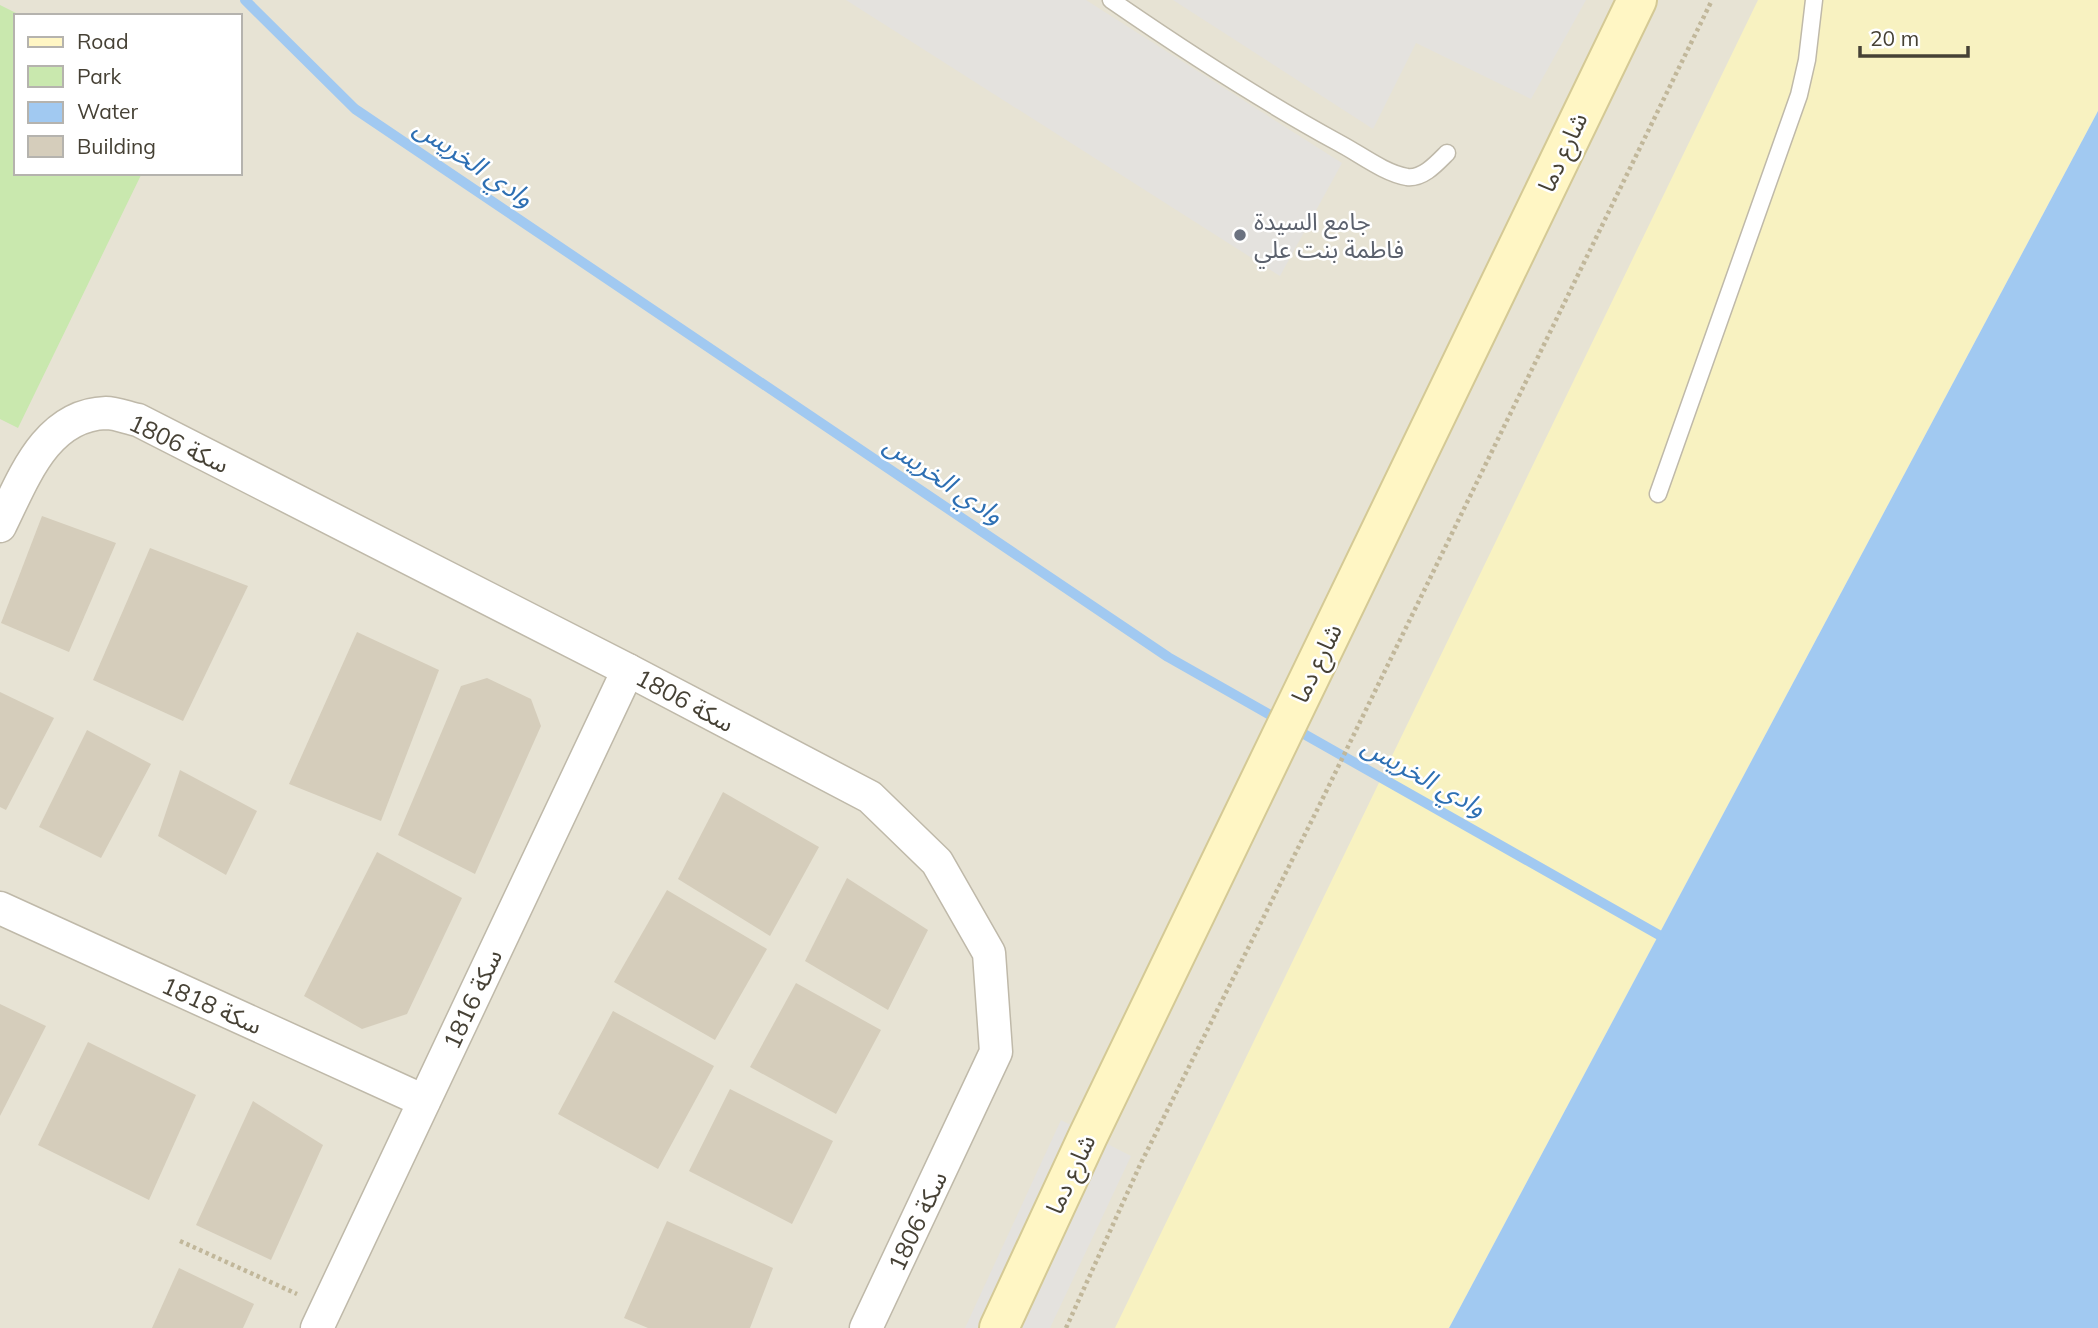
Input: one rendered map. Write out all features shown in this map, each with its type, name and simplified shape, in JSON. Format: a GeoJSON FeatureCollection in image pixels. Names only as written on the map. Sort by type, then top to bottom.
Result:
{"type":"FeatureCollection","features":[{"type":"Feature","properties":{"kind":"main road","name":"شارع دما"},"geometry":{"type":"LineString","coordinates":[[999,1328],[1088,1136],[1610,50],[1637,0]]}},
{"type":"Feature","properties":{"kind":"street","name":"سكة 1806"},"geometry":{"type":"LineString","coordinates":[[0,526],[32,464],[53,434],[80,417],[108,413],[138,420],[628,670],[870,797],[937,862],[989,953],[996,1052],[866,1328]]}},
{"type":"Feature","properties":{"kind":"street","name":"سكة 1816"},"geometry":{"type":"LineString","coordinates":[[322,1317],[628,670]]}},
{"type":"Feature","properties":{"kind":"street","name":"سكة 1818"},"geometry":{"type":"LineString","coordinates":[[0,908],[424,1101]]}},
{"type":"Feature","properties":{"kind":"lane"},"geometry":{"type":"LineString","coordinates":[[1111,0],[1181,48],[1297,120],[1390,171],[1409,177],[1432,169],[1447,153]]}},
{"type":"Feature","properties":{"kind":"lane"},"geometry":{"type":"LineString","coordinates":[[1658,494],[1799,95],[1807,61],[1814,0]]}},
{"type":"Feature","properties":{"kind":"path"},"geometry":{"type":"LineString","coordinates":[[1066,1328],[1140,1165],[1320,804],[1712,0]]}},
{"type":"Feature","properties":{"kind":"path"},"geometry":{"type":"LineString","coordinates":[[180,1241],[322,1317]]}},
{"type":"Feature","properties":{"kind":"shaded area"},"geometry":{"type":"Polygon","coordinates":[[[0,0],[2061,0],[1334,1328],[0,1328],[0,0]]]}},
{"type":"Feature","properties":{"kind":"shaded area"},"geometry":{"type":"Polygon","coordinates":[[[846,0],[1086,0],[1342,163],[1280,276],[846,0]]]}},
{"type":"Feature","properties":{"kind":"shaded area"},"geometry":{"type":"Polygon","coordinates":[[[1173,0],[1586,0],[1531,99],[1416,43],[1373,129],[1173,0]]]}},
{"type":"Feature","properties":{"kind":"shaded area"},"geometry":{"type":"Polygon","coordinates":[[[1061,1120],[1131,1156],[1050,1328],[965,1328],[1061,1120]]]}},
{"type":"Feature","properties":{"kind":"green space"},"geometry":{"type":"Polygon","coordinates":[[[0,5],[18,14],[14,14],[14,175],[141,175],[18,428],[0,419],[0,5]]]}},
{"type":"Feature","properties":{"kind":"sand"},"geometry":{"type":"Polygon","coordinates":[[[1758,0],[2098,0],[2098,111],[1449,1328],[1115,1328],[1758,0]]]}},
{"type":"Feature","properties":{"kind":"water"},"geometry":{"type":"Polygon","coordinates":[[[2098,111],[2098,1328],[1449,1328],[2098,111]]]}},
{"type":"Feature","properties":{"kind":"building"},"geometry":{"type":"Polygon","coordinates":[[[42,516],[116,543],[69,652],[1,623],[42,516]]]}},
{"type":"Feature","properties":{"kind":"building"},"geometry":{"type":"Polygon","coordinates":[[[150,548],[248,586],[183,721],[93,680],[150,548]]]}},
{"type":"Feature","properties":{"kind":"building"},"geometry":{"type":"Polygon","coordinates":[[[357,632],[439,670],[381,821],[289,784],[357,632]]]}},
{"type":"Feature","properties":{"kind":"building"},"geometry":{"type":"Polygon","coordinates":[[[487,678],[531,699],[541,726],[475,874],[398,835],[461,686],[487,678]]]}},
{"type":"Feature","properties":{"kind":"building"},"geometry":{"type":"Polygon","coordinates":[[[0,692],[54,718],[6,810],[0,807],[0,692]]]}},
{"type":"Feature","properties":{"kind":"building"},"geometry":{"type":"Polygon","coordinates":[[[87,730],[151,764],[101,858],[39,827],[87,730]]]}},
{"type":"Feature","properties":{"kind":"building"},"geometry":{"type":"Polygon","coordinates":[[[180,770],[257,811],[226,875],[158,836],[180,770]]]}},
{"type":"Feature","properties":{"kind":"building"},"geometry":{"type":"Polygon","coordinates":[[[723,792],[819,847],[770,936],[678,879],[723,792]]]}},
{"type":"Feature","properties":{"kind":"building"},"geometry":{"type":"Polygon","coordinates":[[[377,852],[462,898],[407,1014],[362,1029],[304,996],[377,852]]]}},
{"type":"Feature","properties":{"kind":"building"},"geometry":{"type":"Polygon","coordinates":[[[847,878],[928,930],[888,1010],[805,961],[847,878]]]}},
{"type":"Feature","properties":{"kind":"building"},"geometry":{"type":"Polygon","coordinates":[[[667,890],[767,949],[715,1040],[614,982],[667,890]]]}},
{"type":"Feature","properties":{"kind":"building"},"geometry":{"type":"Polygon","coordinates":[[[796,983],[881,1030],[836,1114],[750,1067],[796,983]]]}},
{"type":"Feature","properties":{"kind":"building"},"geometry":{"type":"Polygon","coordinates":[[[0,1004],[46,1026],[0,1116],[0,1004]]]}},
{"type":"Feature","properties":{"kind":"building"},"geometry":{"type":"Polygon","coordinates":[[[613,1011],[714,1066],[658,1169],[558,1114],[613,1011]]]}},
{"type":"Feature","properties":{"kind":"building"},"geometry":{"type":"Polygon","coordinates":[[[88,1042],[196,1095],[149,1200],[38,1145],[88,1042]]]}},
{"type":"Feature","properties":{"kind":"building"},"geometry":{"type":"Polygon","coordinates":[[[730,1089],[833,1141],[792,1224],[689,1171],[730,1089]]]}},
{"type":"Feature","properties":{"kind":"building"},"geometry":{"type":"Polygon","coordinates":[[[253,1101],[323,1145],[271,1260],[196,1225],[253,1101]]]}},
{"type":"Feature","properties":{"kind":"building"},"geometry":{"type":"Polygon","coordinates":[[[667,1221],[773,1268],[750,1328],[648,1328],[624,1318],[667,1221]]]}},
{"type":"Feature","properties":{"kind":"building"},"geometry":{"type":"Polygon","coordinates":[[[179,1268],[254,1304],[243,1328],[152,1328],[179,1268]]]}},
{"type":"Feature","properties":{"kind":"waterway","name":"وادي الخريس"},"geometry":{"type":"LineString","coordinates":[[245,0],[355,109],[1168,657],[1659,935]]}},
{"type":"Feature","properties":{"kind":"place","name":"جامع السيدة فاطمة بنت علي"},"geometry":{"type":"Point","coordinates":[1240,235]}}]}
